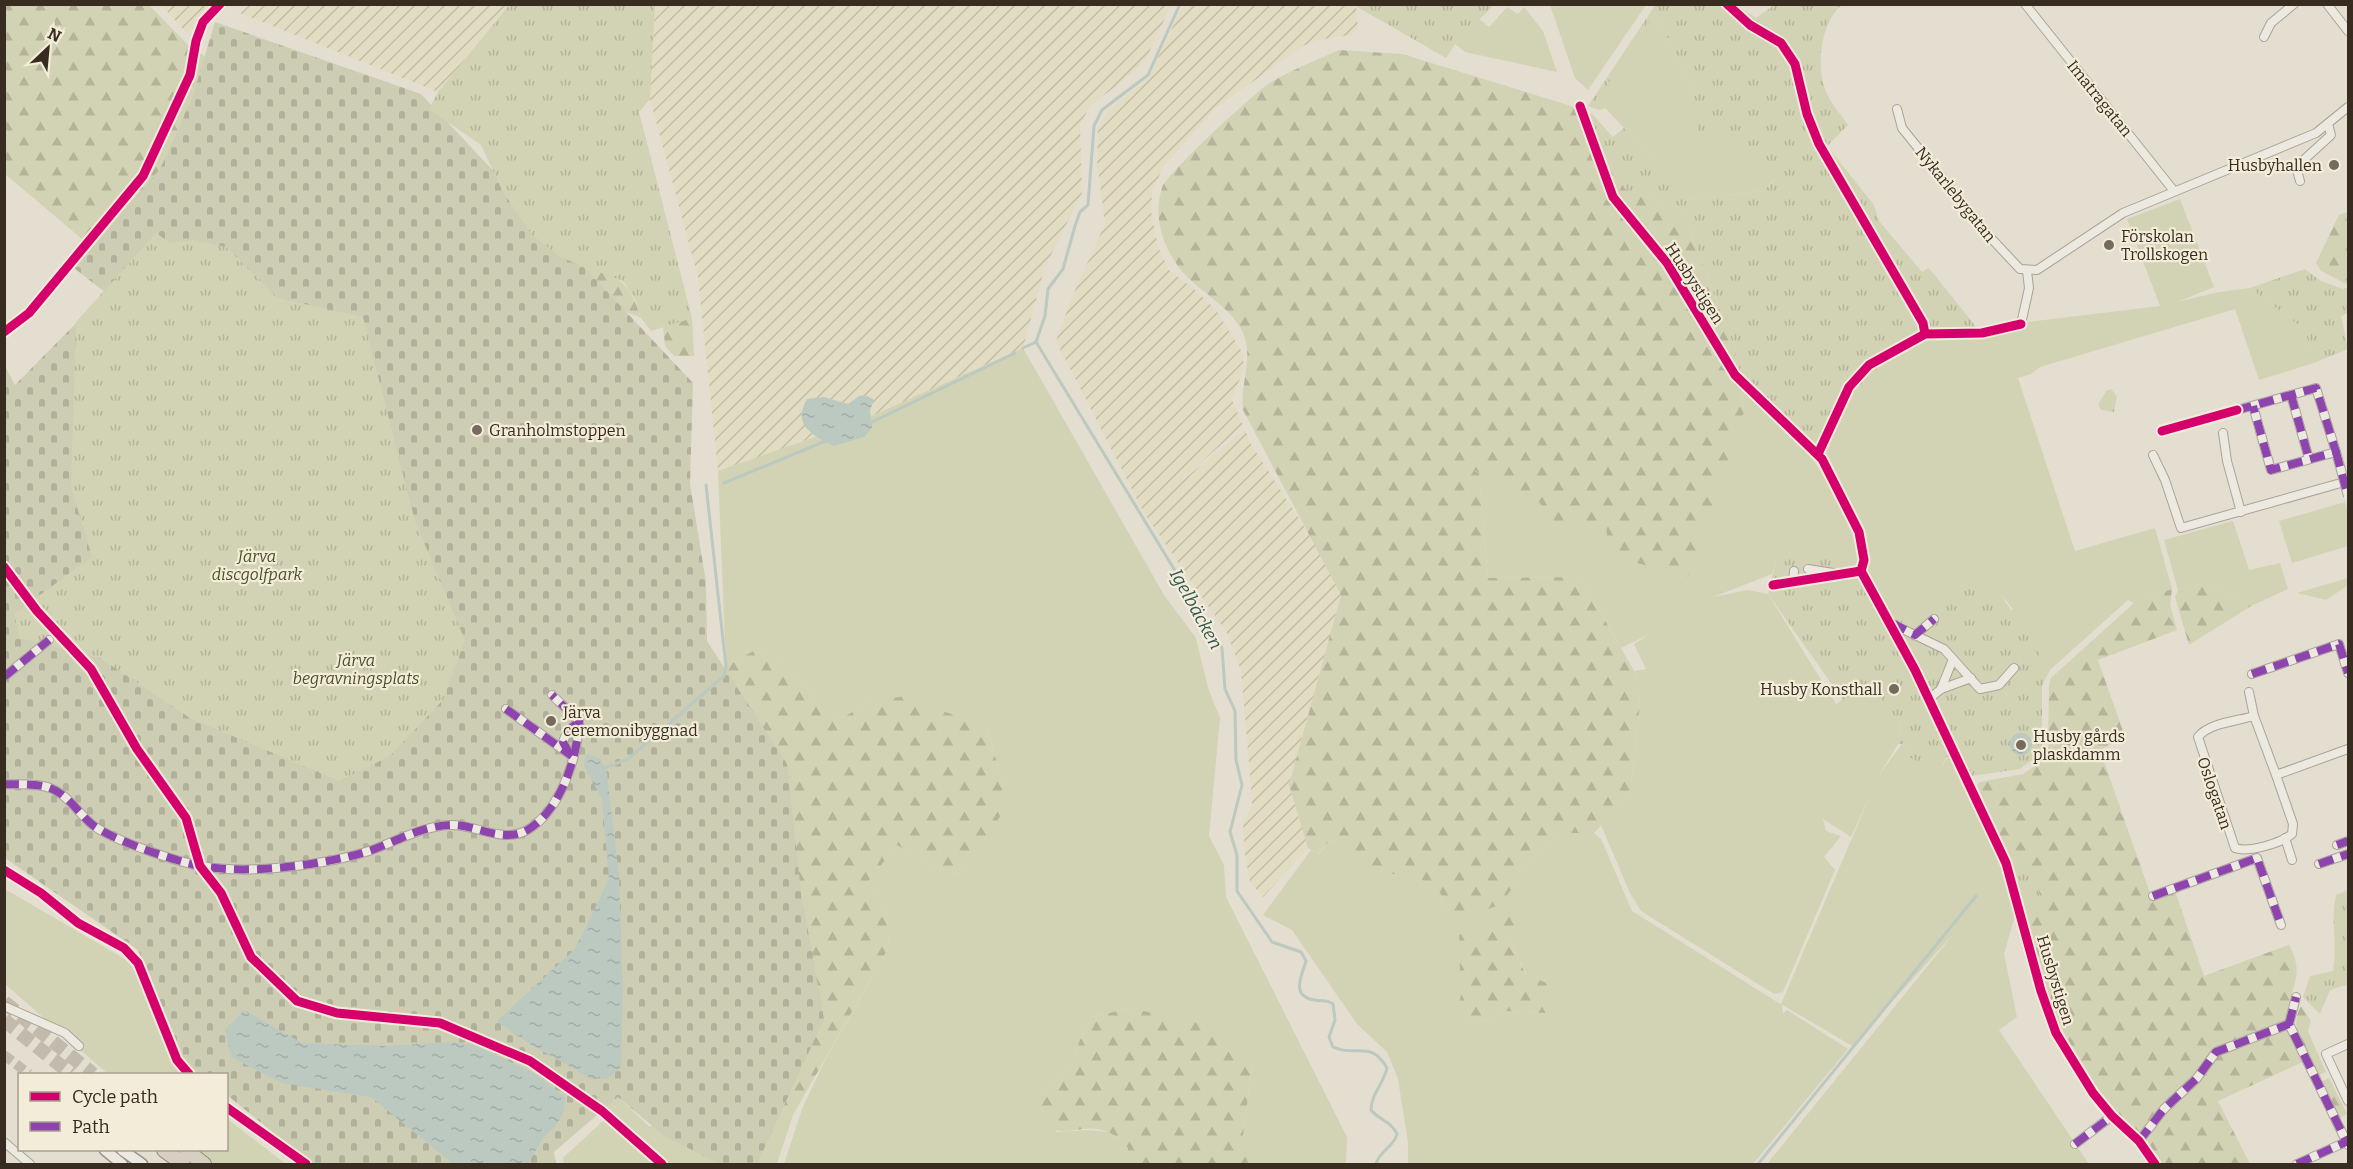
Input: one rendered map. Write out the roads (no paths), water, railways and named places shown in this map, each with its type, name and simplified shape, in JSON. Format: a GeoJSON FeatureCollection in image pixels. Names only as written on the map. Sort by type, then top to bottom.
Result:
{"type":"FeatureCollection","features":[{"type":"Feature","properties":{"kind":"highway"},"geometry":{"type":"LineString","coordinates":[[167,1151],[183,1164]]}},
{"type":"Feature","properties":{"kind":"highway"},"geometry":{"type":"LineString","coordinates":[[188,1151],[204,1164]]}},
{"type":"Feature","properties":{"kind":"main road"},"geometry":{"type":"LineString","coordinates":[[107,1151],[122,1164],[126,1152],[142,1164]]}},
{"type":"Feature","properties":{"kind":"street","name":"Imatragatan"},"geometry":{"type":"LineString","coordinates":[[2025,4],[2174,191]]}},
{"type":"Feature","properties":{"kind":"street"},"geometry":{"type":"LineString","coordinates":[[2264,37],[2271,24],[2294,4]]}},
{"type":"Feature","properties":{"kind":"street"},"geometry":{"type":"LineString","coordinates":[[2327,4],[2349,31]]}},
{"type":"Feature","properties":{"kind":"street"},"geometry":{"type":"LineString","coordinates":[[2021,324],[2029,288],[2027,271],[2037,270],[2123,213],[2316,133],[2349,107]]}},
{"type":"Feature","properties":{"kind":"street","name":"Nykarlebygatan"},"geometry":{"type":"LineString","coordinates":[[1897,109],[1902,128],[1982,228],[2020,269],[2027,271]]}},
{"type":"Feature","properties":{"kind":"street"},"geometry":{"type":"LineString","coordinates":[[2300,181],[2296,167],[2331,135],[2328,124]]}},
{"type":"Feature","properties":{"kind":"street"},"geometry":{"type":"LineString","coordinates":[[2237,410],[2316,388],[2349,496]]}},
{"type":"Feature","properties":{"kind":"street"},"geometry":{"type":"LineString","coordinates":[[2291,395],[2309,459]]}},
{"type":"Feature","properties":{"kind":"street"},"geometry":{"type":"LineString","coordinates":[[2253,406],[2271,470],[2336,452]]}},
{"type":"Feature","properties":{"kind":"street"},"geometry":{"type":"LineString","coordinates":[[2223,434],[2227,461],[2241,512]]}},
{"type":"Feature","properties":{"kind":"street"},"geometry":{"type":"LineString","coordinates":[[2153,455],[2165,480],[2181,528],[2349,481]]}},
{"type":"Feature","properties":{"kind":"street"},"geometry":{"type":"LineString","coordinates":[[1808,569],[1840,575]]}},
{"type":"Feature","properties":{"kind":"street"},"geometry":{"type":"LineString","coordinates":[[1793,583],[1794,571]]}},
{"type":"Feature","properties":{"kind":"street"},"geometry":{"type":"LineString","coordinates":[[1773,585],[1861,571]]}},
{"type":"Feature","properties":{"kind":"street"},"geometry":{"type":"LineString","coordinates":[[1915,635],[1934,619]]}},
{"type":"Feature","properties":{"kind":"street"},"geometry":{"type":"LineString","coordinates":[[1890,623],[1944,650],[1980,689],[1999,685],[2014,668]]}},
{"type":"Feature","properties":{"kind":"street"},"geometry":{"type":"LineString","coordinates":[[4,677],[49,640]]}},
{"type":"Feature","properties":{"kind":"street"},"geometry":{"type":"LineString","coordinates":[[2252,674],[2339,644],[2349,673]]}},
{"type":"Feature","properties":{"kind":"street"},"geometry":{"type":"LineString","coordinates":[[1941,689],[1953,659]]}},
{"type":"Feature","properties":{"kind":"street"},"geometry":{"type":"LineString","coordinates":[[1929,699],[1941,689],[1971,678]]}},
{"type":"Feature","properties":{"kind":"street"},"geometry":{"type":"LineString","coordinates":[[2249,692],[2254,716],[2293,824],[2292,834],[2285,838],[2292,860]]}},
{"type":"Feature","properties":{"kind":"street"},"geometry":{"type":"LineString","coordinates":[[4,784],[51,788],[83,813],[94,826],[126,840],[200,866],[234,870],[314,864],[370,850],[408,835],[450,825],[505,836],[519,834],[530,829],[547,813],[557,798],[578,737],[579,721],[552,695]]}},
{"type":"Feature","properties":{"kind":"street"},"geometry":{"type":"LineString","coordinates":[[506,709],[571,755]]}},
{"type":"Feature","properties":{"kind":"street","name":"Oslogatan"},"geometry":{"type":"LineString","coordinates":[[2254,716],[2204,731],[2197,741],[2235,848],[2250,849],[2285,838]]}},
{"type":"Feature","properties":{"kind":"street"},"geometry":{"type":"LineString","coordinates":[[571,755],[563,742],[567,732],[579,721]]}},
{"type":"Feature","properties":{"kind":"street"},"geometry":{"type":"LineString","coordinates":[[2276,775],[2349,749]]}},
{"type":"Feature","properties":{"kind":"street"},"geometry":{"type":"LineString","coordinates":[[2337,845],[2349,841]]}},
{"type":"Feature","properties":{"kind":"street"},"geometry":{"type":"LineString","coordinates":[[2319,864],[2349,854]]}},
{"type":"Feature","properties":{"kind":"street"},"geometry":{"type":"LineString","coordinates":[[2153,896],[2258,858],[2281,925]]}},
{"type":"Feature","properties":{"kind":"street"},"geometry":{"type":"LineString","coordinates":[[2296,997],[2289,1024],[2348,1142],[2297,1164]]}},
{"type":"Feature","properties":{"kind":"street"},"geometry":{"type":"LineString","coordinates":[[4,1006],[65,1033],[78,1046]]}},
{"type":"Feature","properties":{"kind":"street"},"geometry":{"type":"LineString","coordinates":[[2139,1141],[2164,1109],[2197,1078],[2216,1052],[2289,1024]]}},
{"type":"Feature","properties":{"kind":"street"},"geometry":{"type":"LineString","coordinates":[[2349,1044],[2326,1054],[2349,1101]]}},
{"type":"Feature","properties":{"kind":"street"},"geometry":{"type":"LineString","coordinates":[[2075,1144],[2112,1116]]}},
{"type":"Feature","properties":{"kind":"street"},"geometry":{"type":"LineString","coordinates":[[4,1142],[30,1164]]}},
{"type":"Feature","properties":{"kind":"water"},"geometry":{"type":"Polygon","coordinates":[[[865,395],[874,400],[870,410],[872,428],[864,437],[834,446],[818,438],[803,422],[803,408],[807,399],[824,397],[848,404],[859,396],[865,395]]]}},
{"type":"Feature","properties":{"kind":"water","name":"Husby gårds plaskdamm"},"geometry":{"type":"Polygon","coordinates":[[[2021,733],[2029,736],[2032,744],[2029,752],[2021,755],[2013,752],[2010,744],[2013,736],[2021,733]]]}},
{"type":"Feature","properties":{"kind":"water"},"geometry":{"type":"Polygon","coordinates":[[[586,754],[600,758],[607,773],[619,876],[623,994],[621,1067],[607,1079],[590,1078],[528,1043],[497,1021],[575,949],[609,879],[602,799],[584,766],[586,754]]]}},
{"type":"Feature","properties":{"kind":"water"},"geometry":{"type":"Polygon","coordinates":[[[244,1010],[302,1043],[385,1046],[453,1042],[474,1045],[534,1073],[565,1097],[564,1110],[557,1124],[543,1138],[528,1164],[453,1164],[371,1097],[282,1083],[231,1057],[225,1030],[244,1010]]]}},
{"type":"Feature","properties":{"kind":"waterway","name":"Igelbäcken"},"geometry":{"type":"LineString","coordinates":[[1180,4],[1148,75],[1102,110],[1094,126],[1088,205],[1080,212],[1063,269],[1048,289],[1045,316],[1036,342],[1222,648],[1225,689],[1235,711],[1236,760],[1242,785],[1230,832],[1237,855],[1237,891],[1272,942],[1301,952],[1306,961],[1300,978],[1302,994],[1307,998],[1333,1004],[1335,1020],[1329,1037],[1333,1047],[1375,1054],[1387,1068],[1373,1099],[1371,1110],[1392,1126],[1397,1134],[1376,1164]]}},
{"type":"Feature","properties":{"kind":"waterway"},"geometry":{"type":"LineString","coordinates":[[1023,348],[1036,342]]}},
{"type":"Feature","properties":{"kind":"waterway"},"geometry":{"type":"LineString","coordinates":[[870,423],[1015,353]]}},
{"type":"Feature","properties":{"kind":"waterway"},"geometry":{"type":"LineString","coordinates":[[724,483],[828,440]]}},
{"type":"Feature","properties":{"kind":"waterway"},"geometry":{"type":"LineString","coordinates":[[604,768],[628,759],[724,676],[726,667],[706,485]]}},
{"type":"Feature","properties":{"kind":"waterway"},"geometry":{"type":"LineString","coordinates":[[1758,1164],[1976,896]]}},
{"type":"Feature","properties":{"kind":"tunnel"},"geometry":{"type":"LineString","coordinates":[[4,1002],[92,1073]]}},
{"type":"Feature","properties":{"kind":"tunnel"},"geometry":{"type":"LineString","coordinates":[[4,1020],[70,1073]]}},
{"type":"Feature","properties":{"kind":"tunnel"},"geometry":{"type":"LineString","coordinates":[[4,1055],[28,1073]]}},
{"type":"Feature","properties":{"kind":"place","name":"Husbyhallen"},"geometry":{"type":"Point","coordinates":[2334,165]}},
{"type":"Feature","properties":{"kind":"place","name":"Förskolan Trollskogen"},"geometry":{"type":"Point","coordinates":[2109,245]}},
{"type":"Feature","properties":{"kind":"place","name":"Granholmstoppen"},"geometry":{"type":"Point","coordinates":[477,430]}},
{"type":"Feature","properties":{"kind":"place","name":"Husby Konsthall"},"geometry":{"type":"Point","coordinates":[1894,689]}},
{"type":"Feature","properties":{"kind":"place","name":"Järva ceremonibyggnad"},"geometry":{"type":"Point","coordinates":[551,721]}},
{"type":"Feature","properties":{"kind":"place","name":"Husby gårds plaskdamm"},"geometry":{"type":"Point","coordinates":[2021,745]}},
{"type":"Feature","properties":{"kind":"park label","name":"Järva discgolfpark"},"geometry":{"type":"Point","coordinates":[257,565]}},
{"type":"Feature","properties":{"kind":"park label","name":"Järva begravningsplats"},"geometry":{"type":"Point","coordinates":[356,669]}}]}
